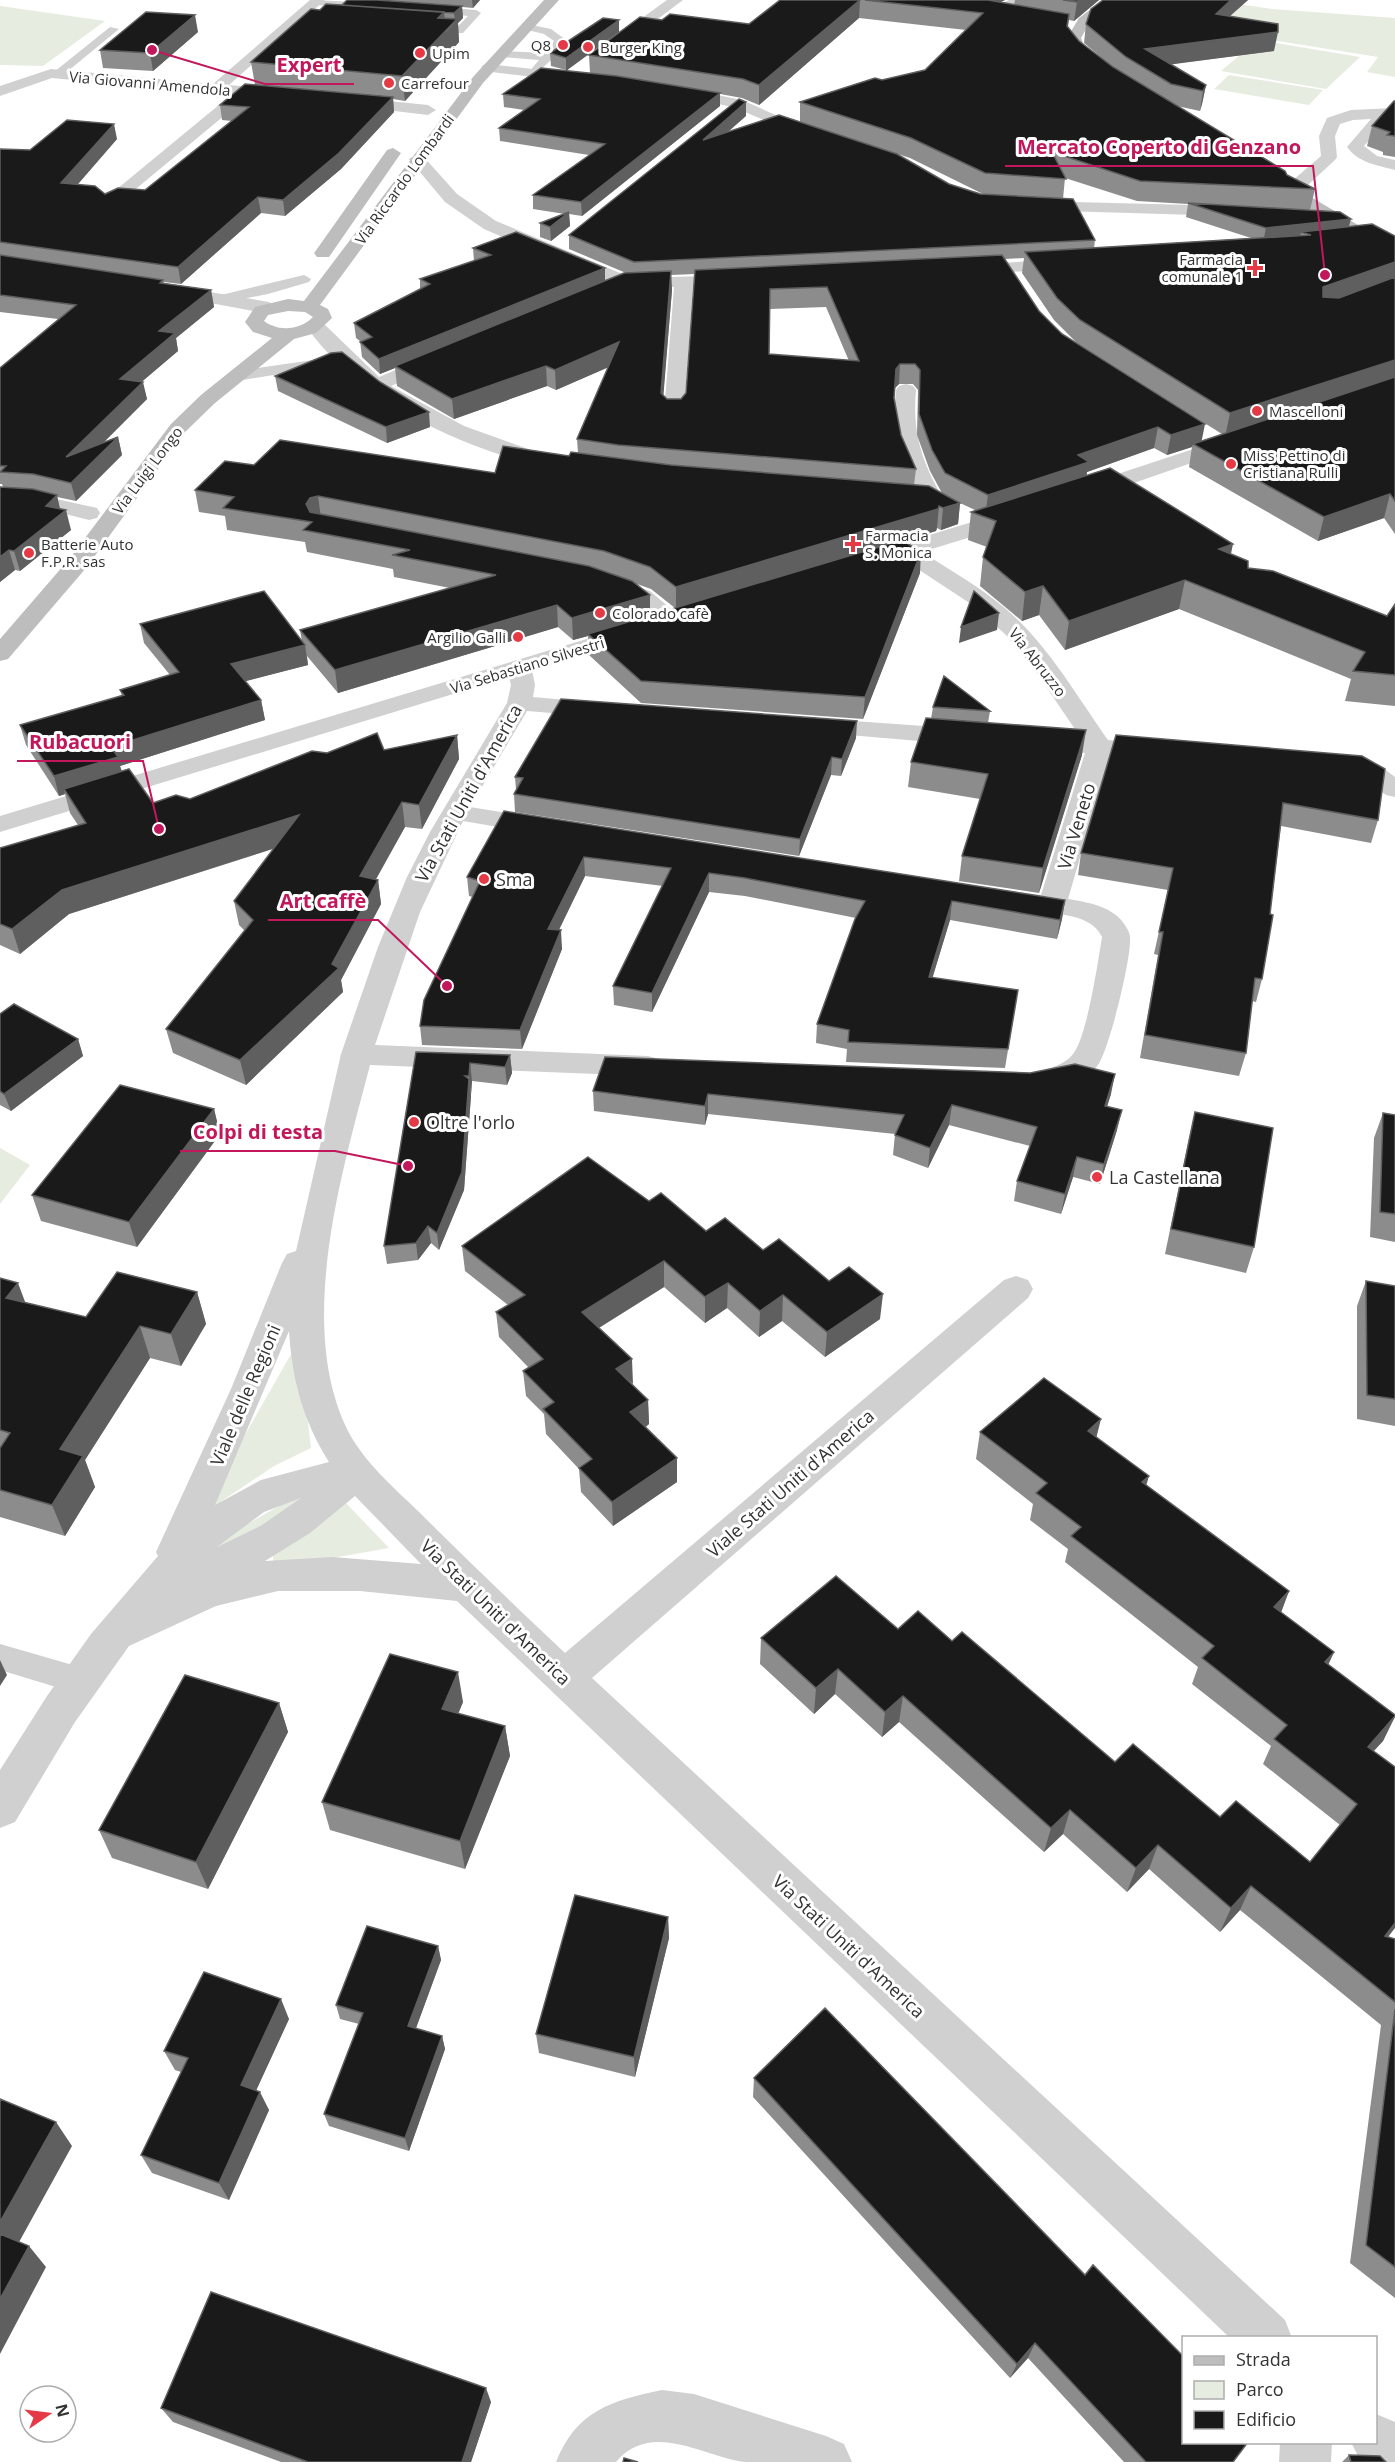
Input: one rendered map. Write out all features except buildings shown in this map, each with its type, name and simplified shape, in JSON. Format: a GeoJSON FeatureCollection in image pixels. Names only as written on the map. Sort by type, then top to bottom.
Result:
{"type":"FeatureCollection","features":[{"type":"Feature","properties":{"kind":"main road"},"geometry":{"type":"LineString","coordinates":[[466,68],[531,0]]}},
{"type":"Feature","properties":{"kind":"main road","name":"Via Riccardo Lombardi"},"geometry":{"type":"LineString","coordinates":[[312,316],[417,159],[488,68],[552,0]]}},
{"type":"Feature","properties":{"kind":"main road"},"geometry":{"type":"LineString","coordinates":[[1109,75],[1077,49],[1072,27],[1112,0]]}},
{"type":"Feature","properties":{"kind":"main road"},"geometry":{"type":"LineString","coordinates":[[989,10],[1015,15]]}},
{"type":"Feature","properties":{"kind":"main road","name":"Via Riccardo Lombardi"},"geometry":{"type":"LineString","coordinates":[[416,124],[440,96]]}},
{"type":"Feature","properties":{"kind":"main road","name":"Via Riccardo Lombardi"},"geometry":{"type":"LineString","coordinates":[[268,331],[254,322],[257,315],[278,307],[304,279],[404,138]]}},
{"type":"Feature","properties":{"kind":"main road"},"geometry":{"type":"LineString","coordinates":[[1262,173],[1395,255]]}},
{"type":"Feature","properties":{"kind":"main road"},"geometry":{"type":"LineString","coordinates":[[278,307],[312,316]]}},
{"type":"Feature","properties":{"kind":"main road"},"geometry":{"type":"LineString","coordinates":[[268,331],[290,333],[312,316]]}},
{"type":"Feature","properties":{"kind":"main road","name":"Via Luigi Longo"},"geometry":{"type":"LineString","coordinates":[[155,425],[268,331]]}},
{"type":"Feature","properties":{"kind":"main road","name":"Via Luigi Longo"},"geometry":{"type":"LineString","coordinates":[[0,654],[78,563],[170,437],[197,409],[290,333]]}},
{"type":"Feature","properties":{"kind":"main road","name":"Via Luigi Longo"},"geometry":{"type":"LineString","coordinates":[[0,626],[95,505]]}},
{"type":"Feature","properties":{"kind":"street"},"geometry":{"type":"LineString","coordinates":[[571,77],[676,0]]}},
{"type":"Feature","properties":{"kind":"street"},"geometry":{"type":"LineString","coordinates":[[989,10],[1021,0]]}},
{"type":"Feature","properties":{"kind":"street"},"geometry":{"type":"LineString","coordinates":[[216,89],[317,1]]}},
{"type":"Feature","properties":{"kind":"street"},"geometry":{"type":"LineString","coordinates":[[488,68],[594,80]]}},
{"type":"Feature","properties":{"kind":"street","name":"Via Giovanni Amendola"},"geometry":{"type":"LineString","coordinates":[[10,69],[301,97]]}},
{"type":"Feature","properties":{"kind":"street","name":"Via Giovanni Amendola"},"geometry":{"type":"LineString","coordinates":[[0,91],[54,74]]}},
{"type":"Feature","properties":{"kind":"street"},"geometry":{"type":"LineString","coordinates":[[663,90],[737,103],[778,122],[824,138]]}},
{"type":"Feature","properties":{"kind":"street"},"geometry":{"type":"LineString","coordinates":[[108,203],[244,92]]}},
{"type":"Feature","properties":{"kind":"street"},"geometry":{"type":"LineString","coordinates":[[336,101],[428,110]]}},
{"type":"Feature","properties":{"kind":"street"},"geometry":{"type":"LineString","coordinates":[[719,118],[737,103]]}},
{"type":"Feature","properties":{"kind":"street"},"geometry":{"type":"LineString","coordinates":[[1390,113],[1355,147],[1365,156],[1395,165]]}},
{"type":"Feature","properties":{"kind":"street"},"geometry":{"type":"LineString","coordinates":[[1291,191],[1329,157],[1328,133],[1333,121],[1351,115],[1390,113]]}},
{"type":"Feature","properties":{"kind":"street"},"geometry":{"type":"LineString","coordinates":[[417,159],[451,198],[499,230],[630,284]]}},
{"type":"Feature","properties":{"kind":"street"},"geometry":{"type":"LineString","coordinates":[[1019,205],[1245,212]]}},
{"type":"Feature","properties":{"kind":"street"},"geometry":{"type":"LineString","coordinates":[[1303,216],[1338,219]]}},
{"type":"Feature","properties":{"kind":"street"},"geometry":{"type":"LineString","coordinates":[[552,252],[571,237]]}},
{"type":"Feature","properties":{"kind":"street"},"geometry":{"type":"LineString","coordinates":[[1344,242],[1368,238]]}},
{"type":"Feature","properties":{"kind":"street"},"geometry":{"type":"LineString","coordinates":[[947,270],[1086,263]]}},
{"type":"Feature","properties":{"kind":"street"},"geometry":{"type":"LineString","coordinates":[[1007,268],[1019,285]]}},
{"type":"Feature","properties":{"kind":"street"},"geometry":{"type":"LineString","coordinates":[[596,293],[630,284],[756,278]]}},
{"type":"Feature","properties":{"kind":"street"},"geometry":{"type":"LineString","coordinates":[[674,412],[684,282]]}},
{"type":"Feature","properties":{"kind":"street"},"geometry":{"type":"LineString","coordinates":[[151,287],[278,307]]}},
{"type":"Feature","properties":{"kind":"street"},"geometry":{"type":"LineString","coordinates":[[312,316],[348,360],[377,386],[432,417],[480,440],[516,454],[565,466]]}},
{"type":"Feature","properties":{"kind":"street"},"geometry":{"type":"LineString","coordinates":[[377,386],[452,353]]}},
{"type":"Feature","properties":{"kind":"street"},"geometry":{"type":"LineString","coordinates":[[906,390],[902,416],[904,435],[915,468],[933,500]]}},
{"type":"Feature","properties":{"kind":"street"},"geometry":{"type":"LineString","coordinates":[[1066,499],[1212,440],[1254,435]]}},
{"type":"Feature","properties":{"kind":"street"},"geometry":{"type":"LineString","coordinates":[[0,498],[95,505]]}},
{"type":"Feature","properties":{"kind":"street"},"geometry":{"type":"LineString","coordinates":[[910,498],[933,500],[983,526]]}},
{"type":"Feature","properties":{"kind":"street"},"geometry":{"type":"LineString","coordinates":[[855,565],[1036,509]]}},
{"type":"Feature","properties":{"kind":"street","name":"Via Abruzzo"},"geometry":{"type":"LineString","coordinates":[[904,550],[980,600],[1008,624],[1037,657],[1100,746]]}},
{"type":"Feature","properties":{"kind":"street"},"geometry":{"type":"LineString","coordinates":[[588,579],[642,596],[673,621]]}},
{"type":"Feature","properties":{"kind":"street","name":"Via Sebastiano Silvestri"},"geometry":{"type":"LineString","coordinates":[[0,824],[519,685],[695,614]]}},
{"type":"Feature","properties":{"kind":"street"},"geometry":{"type":"LineString","coordinates":[[519,685],[625,712]]}},
{"type":"Feature","properties":{"kind":"street","name":"Via Stati Uniti d'America"},"geometry":{"type":"LineString","coordinates":[[519,685],[422,875],[392,945],[356,1054],[320,1213],[305,1315],[308,1365],[321,1415],[341,1454],[356,1473],[466,1586],[1266,2336]]}},
{"type":"Feature","properties":{"kind":"street"},"geometry":{"type":"LineString","coordinates":[[792,724],[1182,754]]}},
{"type":"Feature","properties":{"kind":"street","name":"Via Veneto"},"geometry":{"type":"LineString","coordinates":[[1052,906],[1100,746]]}},
{"type":"Feature","properties":{"kind":"street"},"geometry":{"type":"LineString","coordinates":[[1312,765],[1374,773],[1395,789]]}},
{"type":"Feature","properties":{"kind":"street"},"geometry":{"type":"LineString","coordinates":[[454,812],[574,832]]}},
{"type":"Feature","properties":{"kind":"street"},"geometry":{"type":"LineString","coordinates":[[994,897],[1093,913],[1108,921],[1116,937],[1092,1050],[1083,1063],[1071,1071],[1047,1079],[1014,1082]]}},
{"type":"Feature","properties":{"kind":"street"},"geometry":{"type":"LineString","coordinates":[[356,1054],[679,1067]]}},
{"type":"Feature","properties":{"kind":"street","name":"Viale delle Regioni"},"geometry":{"type":"LineString","coordinates":[[0,1808],[79,1680],[164,1575],[244,1400],[320,1213]]}},
{"type":"Feature","properties":{"kind":"street","name":"Viale Stati Uniti d'America"},"geometry":{"type":"LineString","coordinates":[[564,1678],[1016,1289]]}},
{"type":"Feature","properties":{"kind":"street"},"geometry":{"type":"LineString","coordinates":[[164,1575],[202,1569],[258,1548],[326,1501],[356,1473]]}},
{"type":"Feature","properties":{"kind":"street","name":"Viale delle Regioni"},"geometry":{"type":"LineString","coordinates":[[113,1636],[193,1596],[253,1579],[292,1574],[340,1574],[466,1586]]}},
{"type":"Feature","properties":{"kind":"street"},"geometry":{"type":"LineString","coordinates":[[582,2462],[603,2436],[621,2425],[662,2416],[694,2420],[826,2462]]}},
{"type":"Feature","properties":{"kind":"street"},"geometry":{"type":"LineString","coordinates":[[1377,2441],[1395,2459]]}},
{"type":"Feature","properties":{"kind":"street"},"geometry":{"type":"LineString","coordinates":[[1305,2462],[1306,2444]]}},
{"type":"Feature","properties":{"kind":"lane"},"geometry":{"type":"LineString","coordinates":[[317,1],[395,7]]}},
{"type":"Feature","properties":{"kind":"lane"},"geometry":{"type":"LineString","coordinates":[[336,16],[348,4]]}},
{"type":"Feature","properties":{"kind":"lane"},"geometry":{"type":"LineString","coordinates":[[412,28],[459,31],[476,13],[418,9]]}},
{"type":"Feature","properties":{"kind":"lane"},"geometry":{"type":"LineString","coordinates":[[527,27],[548,31],[560,40],[534,73]]}},
{"type":"Feature","properties":{"kind":"lane"},"geometry":{"type":"LineString","coordinates":[[54,74],[114,29]]}},
{"type":"Feature","properties":{"kind":"lane"},"geometry":{"type":"LineString","coordinates":[[501,54],[548,57]]}},
{"type":"Feature","properties":{"kind":"lane"},"geometry":{"type":"LineString","coordinates":[[222,299],[268,290],[304,279]]}},
{"type":"Feature","properties":{"kind":"lane"},"geometry":{"type":"LineString","coordinates":[[237,376],[348,360]]}},
{"type":"Feature","properties":{"kind":"lane"},"geometry":{"type":"LineString","coordinates":[[0,1657],[79,1680]]}},
{"type":"Feature","properties":{"kind":"green space"},"geometry":{"type":"Polygon","coordinates":[[[1218,1],[1272,9],[1395,18],[1395,77],[1367,72],[1378,57],[1227,33],[1202,16],[1218,1]]]}},
{"type":"Feature","properties":{"kind":"green space"},"geometry":{"type":"Polygon","coordinates":[[[0,6],[105,21],[43,66],[0,65],[0,6]]]}},
{"type":"Feature","properties":{"kind":"green space"},"geometry":{"type":"Polygon","coordinates":[[[1258,40],[1360,57],[1326,89],[1221,71],[1258,40]]]}},
{"type":"Feature","properties":{"kind":"green space"},"geometry":{"type":"Polygon","coordinates":[[[1229,75],[1323,90],[1309,105],[1214,89],[1229,75]]]}},
{"type":"Feature","properties":{"kind":"green space"},"geometry":{"type":"Polygon","coordinates":[[[0,1148],[30,1165],[0,1204],[0,1148]]]}},
{"type":"Feature","properties":{"kind":"green space"},"geometry":{"type":"Polygon","coordinates":[[[298,1342],[311,1448],[274,1466],[198,1517],[298,1342]]]}},
{"type":"Feature","properties":{"kind":"green space"},"geometry":{"type":"Polygon","coordinates":[[[316,1485],[323,1495],[216,1548],[230,1534],[316,1485]]]}},
{"type":"Feature","properties":{"kind":"green space"},"geometry":{"type":"Polygon","coordinates":[[[345,1502],[389,1548],[282,1567],[273,1562],[273,1555],[345,1502]]]}},
{"type":"Feature","properties":{"kind":"place","name":"Q8"},"geometry":{"type":"Point","coordinates":[563,45]}},
{"type":"Feature","properties":{"kind":"place","name":"Burger King"},"geometry":{"type":"Point","coordinates":[588,47]}},
{"type":"Feature","properties":{"kind":"place","name":"Expert"},"geometry":{"type":"Point","coordinates":[152,50]}},
{"type":"Feature","properties":{"kind":"place","name":"Upim"},"geometry":{"type":"Point","coordinates":[420,53]}},
{"type":"Feature","properties":{"kind":"place","name":"Carrefour"},"geometry":{"type":"Point","coordinates":[389,83]}},
{"type":"Feature","properties":{"kind":"place","name":"Farmacia comunale 1"},"geometry":{"type":"Point","coordinates":[1255,268]}},
{"type":"Feature","properties":{"kind":"place","name":"Mercato Coperto di Genzano"},"geometry":{"type":"Point","coordinates":[1325,275]}},
{"type":"Feature","properties":{"kind":"place","name":"Mascelloni"},"geometry":{"type":"Point","coordinates":[1257,411]}},
{"type":"Feature","properties":{"kind":"place","name":"Miss Pettino di Cristiana Rulli"},"geometry":{"type":"Point","coordinates":[1231,464]}},
{"type":"Feature","properties":{"kind":"place","name":"Farmacia S. Monica"},"geometry":{"type":"Point","coordinates":[853,544]}},
{"type":"Feature","properties":{"kind":"place","name":"Batterie Auto F.P.R. sas"},"geometry":{"type":"Point","coordinates":[29,553]}},
{"type":"Feature","properties":{"kind":"place","name":"Colorado cafè"},"geometry":{"type":"Point","coordinates":[600,613]}},
{"type":"Feature","properties":{"kind":"place","name":"Argilio Galli"},"geometry":{"type":"Point","coordinates":[518,637]}},
{"type":"Feature","properties":{"kind":"place","name":"Rubacuori"},"geometry":{"type":"Point","coordinates":[159,829]}},
{"type":"Feature","properties":{"kind":"place","name":"Sma"},"geometry":{"type":"Point","coordinates":[484,879]}},
{"type":"Feature","properties":{"kind":"place","name":"Art caffè"},"geometry":{"type":"Point","coordinates":[447,986]}},
{"type":"Feature","properties":{"kind":"place","name":"Oltre l'orlo"},"geometry":{"type":"Point","coordinates":[414,1122]}},
{"type":"Feature","properties":{"kind":"place","name":"Colpi di testa"},"geometry":{"type":"Point","coordinates":[408,1166]}},
{"type":"Feature","properties":{"kind":"place","name":"La Castellana"},"geometry":{"type":"Point","coordinates":[1097,1177]}}]}
